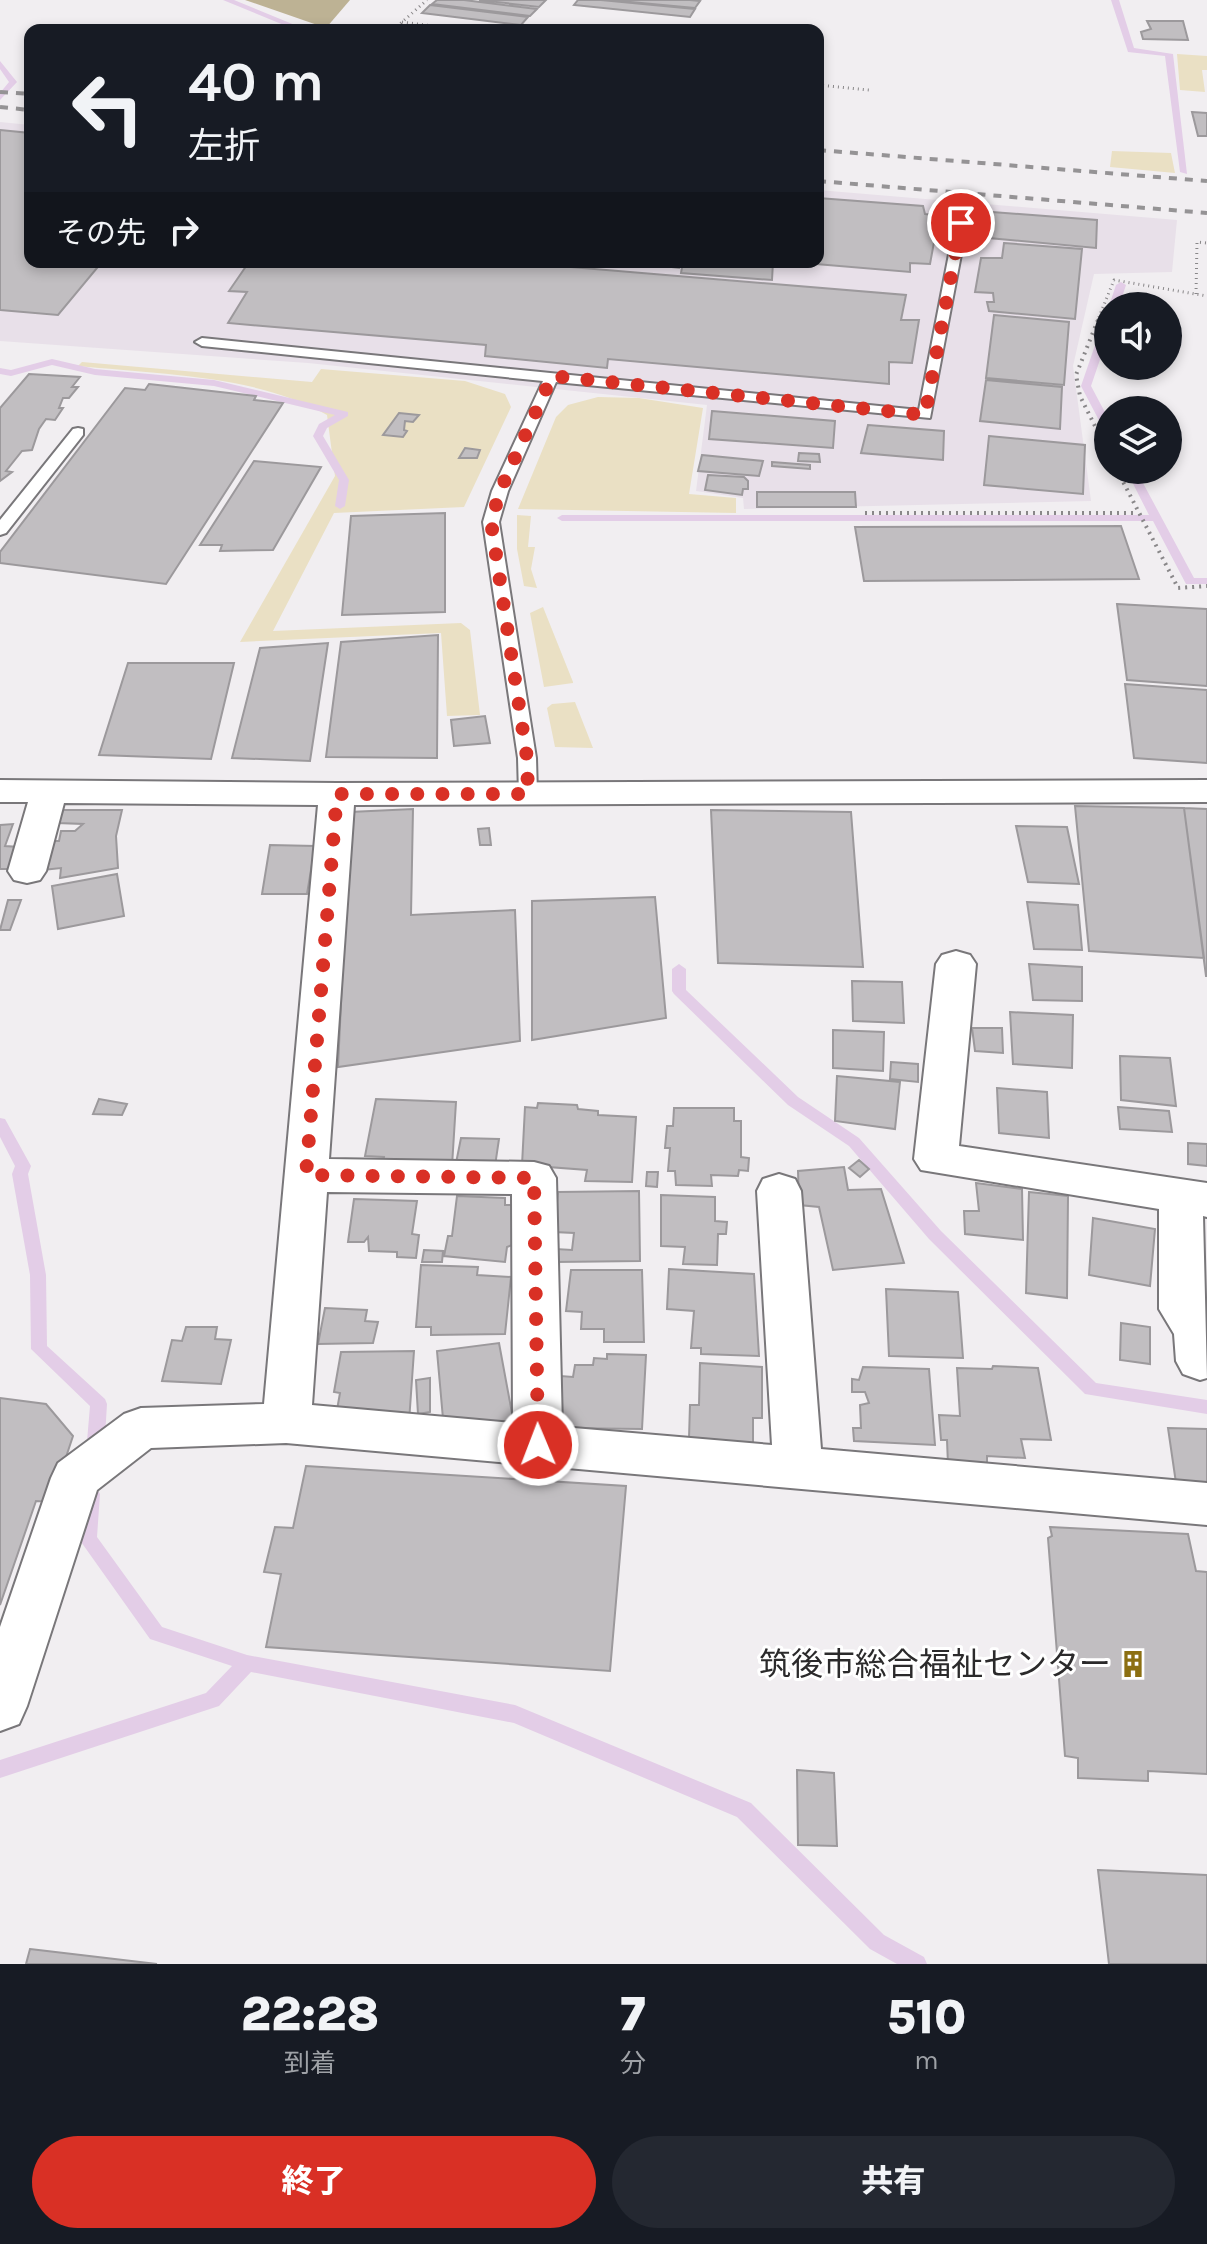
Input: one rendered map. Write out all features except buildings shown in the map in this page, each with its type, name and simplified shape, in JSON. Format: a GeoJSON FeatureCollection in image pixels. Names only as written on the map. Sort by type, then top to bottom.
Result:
{"type":"FeatureCollection","features":[{"type":"Feature","properties":{"kind":"street"},"geometry":{"type":"LineString","coordinates":[[0,791],[528,794],[1207,791]]}},
{"type":"Feature","properties":{"kind":"street"},"geometry":{"type":"LineString","coordinates":[[27,871],[49,791]]}},
{"type":"Feature","properties":{"kind":"street"},"geometry":{"type":"LineString","coordinates":[[286,1423],[337,794]]}},
{"type":"Feature","properties":{"kind":"street"},"geometry":{"type":"LineString","coordinates":[[956,964],[936,1159],[1194,1198],[1182,1309],[1197,1330],[1200,1361]]}},
{"type":"Feature","properties":{"kind":"street"},"geometry":{"type":"LineString","coordinates":[[306,1175],[534,1178],[538,1445]]}},
{"type":"Feature","properties":{"kind":"street"},"geometry":{"type":"LineString","coordinates":[[779,1191],[798,1468]]}},
{"type":"Feature","properties":{"kind":"street"},"geometry":{"type":"LineString","coordinates":[[0,1706],[76,1478],[141,1428],[286,1423],[1207,1504]]}},
{"type":"Feature","properties":{"kind":"lane"},"geometry":{"type":"LineString","coordinates":[[202,342],[925,415],[961,223]]}},
{"type":"Feature","properties":{"kind":"lane"},"geometry":{"type":"LineString","coordinates":[[528,794],[527,758],[491,522],[500,491],[552,376]]}},
{"type":"Feature","properties":{"kind":"lane"},"geometry":{"type":"LineString","coordinates":[[0,530],[78,432]]}},
{"type":"Feature","properties":{"kind":"path"},"geometry":{"type":"LineString","coordinates":[[400,24],[427,0]]}},
{"type":"Feature","properties":{"kind":"path"},"geometry":{"type":"LineString","coordinates":[[402,22],[418,24]]}},
{"type":"Feature","properties":{"kind":"path"},"geometry":{"type":"LineString","coordinates":[[824,86],[869,90]]}},
{"type":"Feature","properties":{"kind":"path"},"geometry":{"type":"LineString","coordinates":[[1196,294],[1197,242],[1207,243]]}},
{"type":"Feature","properties":{"kind":"path"},"geometry":{"type":"LineString","coordinates":[[1094,424],[1080,396],[1076,375],[1114,280],[1207,296]]}},
{"type":"Feature","properties":{"kind":"path"},"geometry":{"type":"LineString","coordinates":[[1124,484],[1178,588],[1207,586]]}},
{"type":"Feature","properties":{"kind":"path"},"geometry":{"type":"LineString","coordinates":[[865,513],[1138,513]]}},
{"type":"Feature","properties":{"kind":"shaded area"},"geometry":{"type":"Polygon","coordinates":[[[245,0],[350,0],[329,24],[314,24],[245,0]]]}},
{"type":"Feature","properties":{"kind":"shaded area"},"geometry":{"type":"Polygon","coordinates":[[[1177,54],[1207,56],[1207,70],[1202,70],[1205,92],[1180,90],[1177,54]]]}},
{"type":"Feature","properties":{"kind":"shaded area"},"geometry":{"type":"Polygon","coordinates":[[[0,122],[24,124],[24,268],[824,268],[824,191],[1177,220],[1172,272],[1094,274],[1073,366],[1091,501],[744,509],[743,498],[696,491],[707,405],[308,363],[0,341],[0,122]]]}},
{"type":"Feature","properties":{"kind":"shaded area"},"geometry":{"type":"Polygon","coordinates":[[[1112,151],[1171,153],[1175,173],[1110,167],[1112,151]]]}},
{"type":"Feature","properties":{"kind":"shaded area"},"geometry":{"type":"Polygon","coordinates":[[[82,362],[312,382],[321,369],[465,381],[505,394],[511,407],[464,507],[334,513],[273,631],[461,623],[470,630],[480,715],[447,716],[441,633],[240,642],[335,476],[327,415],[300,402],[239,384],[173,374],[78,366],[82,362]]]}},
{"type":"Feature","properties":{"kind":"shaded area"},"geometry":{"type":"Polygon","coordinates":[[[598,397],[639,398],[703,408],[689,494],[736,498],[736,513],[518,509],[556,417],[568,405],[598,397]]]}},
{"type":"Feature","properties":{"kind":"shaded area"},"geometry":{"type":"Polygon","coordinates":[[[517,515],[531,516],[528,547],[535,547],[531,569],[537,588],[524,586],[517,549],[517,515]]]}},
{"type":"Feature","properties":{"kind":"shaded area"},"geometry":{"type":"Polygon","coordinates":[[[543,607],[573,683],[544,687],[530,613],[543,607]]]}},
{"type":"Feature","properties":{"kind":"shaded area"},"geometry":{"type":"Polygon","coordinates":[[[575,702],[593,748],[555,747],[547,708],[552,704],[575,702]]]}},
{"type":"Feature","properties":{"kind":"waterway"},"geometry":{"type":"LineString","coordinates":[[227,0],[288,24]]}},
{"type":"Feature","properties":{"kind":"waterway"},"geometry":{"type":"LineString","coordinates":[[1115,0],[1131,50],[1169,54],[1184,172]]}},
{"type":"Feature","properties":{"kind":"waterway"},"geometry":{"type":"LineString","coordinates":[[0,63],[13,82],[0,98]]}},
{"type":"Feature","properties":{"kind":"waterway"},"geometry":{"type":"LineString","coordinates":[[1119,292],[1121,285]]}},
{"type":"Feature","properties":{"kind":"waterway"},"geometry":{"type":"LineString","coordinates":[[0,371],[11,373],[52,362],[95,372],[214,383],[344,414],[323,426],[318,436],[344,480],[340,506]]}},
{"type":"Feature","properties":{"kind":"waterway"},"geometry":{"type":"LineString","coordinates":[[1094,363],[1086,386],[1094,401]]}},
{"type":"Feature","properties":{"kind":"waterway"},"geometry":{"type":"LineString","coordinates":[[1138,484],[1190,582],[1207,581]]}},
{"type":"Feature","properties":{"kind":"waterway"},"geometry":{"type":"LineString","coordinates":[[562,518],[1156,518]]}},
{"type":"Feature","properties":{"kind":"waterway"},"geometry":{"type":"LineString","coordinates":[[679,969],[679,991],[793,1101],[854,1142],[935,1235],[1091,1389],[1207,1407]]}},
{"type":"Feature","properties":{"kind":"waterway"},"geometry":{"type":"LineString","coordinates":[[0,1123],[23,1166],[20,1174],[38,1275],[39,1349],[99,1404],[95,1453]]}},
{"type":"Feature","properties":{"kind":"waterway"},"geometry":{"type":"LineString","coordinates":[[91,1494],[88,1539],[156,1633],[247,1663]]}},
{"type":"Feature","properties":{"kind":"waterway"},"geometry":{"type":"LineString","coordinates":[[0,1769],[212,1700],[247,1663]]}},
{"type":"Feature","properties":{"kind":"waterway"},"geometry":{"type":"LineString","coordinates":[[247,1663],[515,1714],[744,1810],[877,1942],[917,1964]]}},
{"type":"Feature","properties":{"kind":"railway"},"geometry":{"type":"LineString","coordinates":[[0,92],[24,94]]}},
{"type":"Feature","properties":{"kind":"railway"},"geometry":{"type":"LineString","coordinates":[[0,107],[24,109]]}},
{"type":"Feature","properties":{"kind":"railway"},"geometry":{"type":"LineString","coordinates":[[824,150],[1207,181]]}},
{"type":"Feature","properties":{"kind":"railway"},"geometry":{"type":"LineString","coordinates":[[824,181],[1207,213]]}},
{"type":"Feature","properties":{"kind":"place","name":"筑後市総合福祉センター"},"geometry":{"type":"Point","coordinates":[1133,1664]}},
{"type":"Feature","properties":{"kind":"route"},"geometry":{"type":"LineString","coordinates":[[538,1445],[534,1178],[306,1175],[337,794],[528,794],[527,758],[491,522],[500,491],[552,376],[925,415],[961,223]]}}]}
